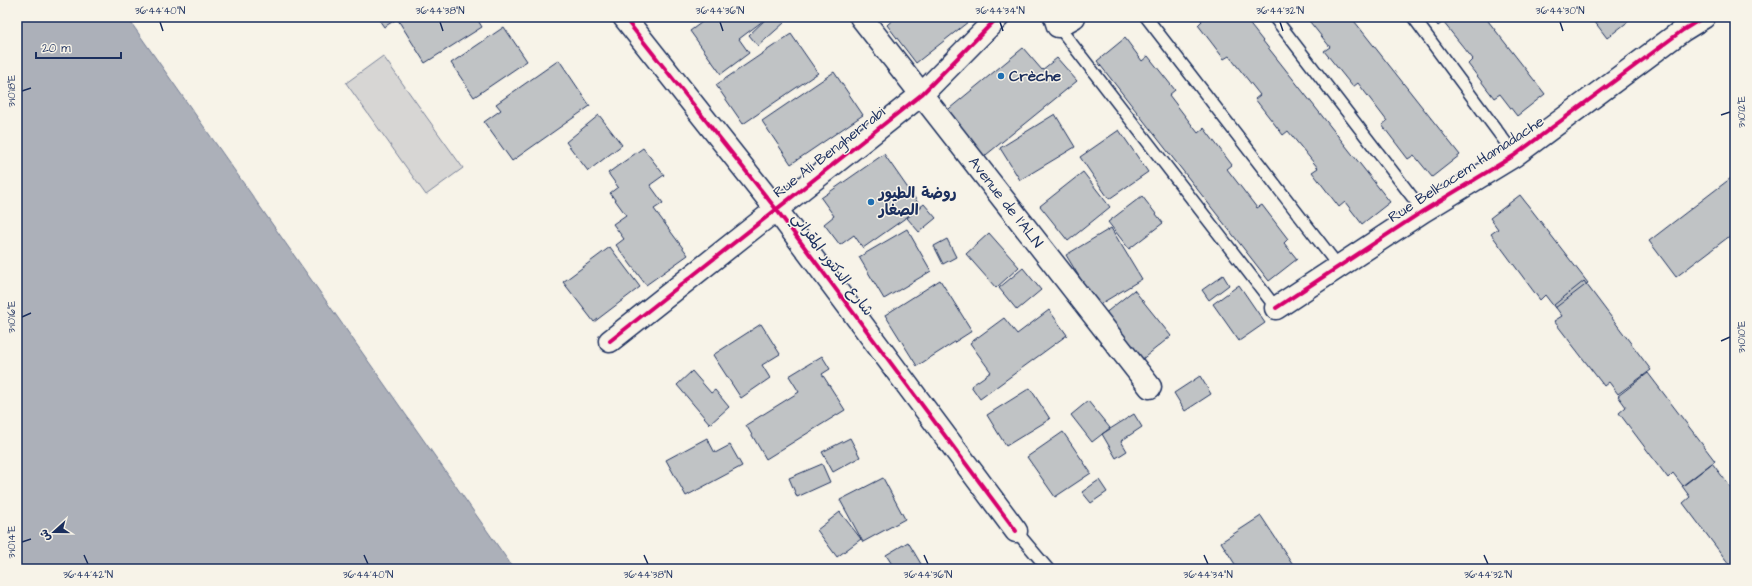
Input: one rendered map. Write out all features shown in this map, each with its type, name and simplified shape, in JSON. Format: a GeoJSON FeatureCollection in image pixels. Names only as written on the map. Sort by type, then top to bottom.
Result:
{"type":"FeatureCollection","features":[{"type":"Feature","properties":{"kind":"street","name":"شارع الدكتور المقراني"},"geometry":{"type":"LineString","coordinates":[[624,17],[776,209],[1016,531]]}},
{"type":"Feature","properties":{"kind":"street","name":"Avenue de l'ALN"},"geometry":{"type":"LineString","coordinates":[[861,17],[1150,387]]}},
{"type":"Feature","properties":{"kind":"street","name":"Rue Ali Bengherrabi"},"geometry":{"type":"LineString","coordinates":[[610,341],[922,94],[998,17]]}},
{"type":"Feature","properties":{"kind":"street","name":"Rue Belkacem Hamadache"},"geometry":{"type":"LineString","coordinates":[[1276,308],[1423,211],[1515,155],[1678,24],[1704,17]]}},
{"type":"Feature","properties":{"kind":"lane"},"geometry":{"type":"LineString","coordinates":[[1146,17],[1339,267]]}},
{"type":"Feature","properties":{"kind":"lane"},"geometry":{"type":"LineString","coordinates":[[1274,17],[1423,211]]}},
{"type":"Feature","properties":{"kind":"lane"},"geometry":{"type":"LineString","coordinates":[[1413,17],[1515,155]]}},
{"type":"Feature","properties":{"kind":"lane"},"geometry":{"type":"LineString","coordinates":[[1062,20],[1276,308]]}},
{"type":"Feature","properties":{"kind":"lane"},"geometry":{"type":"LineString","coordinates":[[1016,531],[1048,569]]}},
{"type":"Feature","properties":{"kind":"shaded area"},"geometry":{"type":"Polygon","coordinates":[[[17,17],[127,17],[514,569],[17,569],[17,17]]]}},
{"type":"Feature","properties":{"kind":"shaded area"},"geometry":{"type":"Polygon","coordinates":[[[383,56],[463,168],[426,195],[346,83],[383,56]]]}},
{"type":"Feature","properties":{"kind":"building"},"geometry":{"type":"Polygon","coordinates":[[[377,17],[400,17],[384,27],[377,17]]]}},
{"type":"Feature","properties":{"kind":"building"},"geometry":{"type":"Polygon","coordinates":[[[403,17],[476,17],[482,27],[425,63],[398,20],[403,17]]]}},
{"type":"Feature","properties":{"kind":"building"},"geometry":{"type":"Polygon","coordinates":[[[709,17],[768,17],[739,39],[749,53],[721,74],[690,31],[709,17]]]}},
{"type":"Feature","properties":{"kind":"building"},"geometry":{"type":"Polygon","coordinates":[[[768,17],[779,17],[784,23],[758,46],[749,35],[768,17]]]}},
{"type":"Feature","properties":{"kind":"building"},"geometry":{"type":"Polygon","coordinates":[[[896,17],[973,18],[916,63],[887,25],[896,17]]]}},
{"type":"Feature","properties":{"kind":"building"},"geometry":{"type":"Polygon","coordinates":[[[1199,17],[1244,17],[1390,202],[1362,224],[1345,202],[1339,207],[1312,172],[1318,168],[1288,131],[1283,135],[1255,99],[1260,95],[1229,56],[1224,59],[1198,25],[1202,21],[1199,17]]]}},
{"type":"Feature","properties":{"kind":"building"},"geometry":{"type":"Polygon","coordinates":[[[1306,17],[1351,17],[1460,155],[1432,177],[1414,155],[1408,159],[1382,125],[1387,121],[1358,83],[1353,87],[1324,51],[1330,47],[1306,17]]]}},
{"type":"Feature","properties":{"kind":"building"},"geometry":{"type":"Polygon","coordinates":[[[1431,17],[1485,17],[1545,94],[1517,116],[1500,94],[1494,98],[1468,64],[1473,59],[1443,22],[1438,26],[1431,17]]]}},
{"type":"Feature","properties":{"kind":"building"},"geometry":{"type":"Polygon","coordinates":[[[1591,17],[1634,17],[1607,38],[1591,17]]]}},
{"type":"Feature","properties":{"kind":"building"},"geometry":{"type":"Polygon","coordinates":[[[504,27],[527,61],[474,97],[451,63],[504,27]]]}},
{"type":"Feature","properties":{"kind":"building"},"geometry":{"type":"Polygon","coordinates":[[[791,34],[818,73],[743,124],[716,85],[791,34]]]}},
{"type":"Feature","properties":{"kind":"building"},"geometry":{"type":"Polygon","coordinates":[[[1125,38],[1142,61],[1148,56],[1175,90],[1169,95],[1198,133],[1204,128],[1232,165],[1227,169],[1257,208],[1262,205],[1288,239],[1284,243],[1297,259],[1269,281],[1097,61],[1125,38]]]}},
{"type":"Feature","properties":{"kind":"building"},"geometry":{"type":"Polygon","coordinates":[[[1023,48],[1042,70],[1057,58],[1077,81],[981,159],[944,113],[1023,48]]]}},
{"type":"Feature","properties":{"kind":"building"},"geometry":{"type":"Polygon","coordinates":[[[559,60],[590,106],[512,161],[484,122],[501,110],[496,104],[559,60]]]}},
{"type":"Feature","properties":{"kind":"building"},"geometry":{"type":"Polygon","coordinates":[[[834,72],[863,115],[791,164],[762,121],[834,72]]]}},
{"type":"Feature","properties":{"kind":"building"},"geometry":{"type":"Polygon","coordinates":[[[1055,114],[1075,147],[1020,180],[1000,148],[1055,114]]]}},
{"type":"Feature","properties":{"kind":"building"},"geometry":{"type":"Polygon","coordinates":[[[599,115],[622,145],[588,171],[566,142],[599,115]]]}},
{"type":"Feature","properties":{"kind":"building"},"geometry":{"type":"Polygon","coordinates":[[[1119,130],[1148,172],[1109,199],[1080,157],[1119,130]]]}},
{"type":"Feature","properties":{"kind":"building"},"geometry":{"type":"Polygon","coordinates":[[[643,148],[664,175],[650,185],[663,203],[654,209],[688,255],[646,285],[616,245],[624,239],[613,224],[626,215],[610,193],[618,187],[608,173],[643,148]]]}},
{"type":"Feature","properties":{"kind":"building","name":"روضة الطيور الصغار"},"geometry":{"type":"Polygon","coordinates":[[[884,154],[921,207],[863,248],[854,235],[840,245],[824,224],[834,216],[821,198],[884,154]]]}},
{"type":"Feature","properties":{"kind":"building"},"geometry":{"type":"Polygon","coordinates":[[[1083,172],[1110,207],[1068,241],[1040,206],[1083,172]]]}},
{"type":"Feature","properties":{"kind":"building"},"geometry":{"type":"Polygon","coordinates":[[[1731,178],[1735,184],[1735,232],[1676,277],[1649,241],[1731,178]]]}},
{"type":"Feature","properties":{"kind":"building"},"geometry":{"type":"Polygon","coordinates":[[[1520,195],[1588,283],[1555,308],[1545,295],[1540,300],[1491,234],[1498,229],[1490,218],[1520,195]]]}},
{"type":"Feature","properties":{"kind":"building"},"geometry":{"type":"Polygon","coordinates":[[[1142,196],[1163,223],[1129,249],[1108,222],[1142,196]]]}},
{"type":"Feature","properties":{"kind":"building"},"geometry":{"type":"Polygon","coordinates":[[[924,204],[936,218],[919,232],[907,218],[924,204]]]}},
{"type":"Feature","properties":{"kind":"building"},"geometry":{"type":"Polygon","coordinates":[[[1111,228],[1142,279],[1097,306],[1066,255],[1111,228]]]}},
{"type":"Feature","properties":{"kind":"building"},"geometry":{"type":"Polygon","coordinates":[[[907,229],[931,271],[884,299],[859,257],[907,229]]]}},
{"type":"Feature","properties":{"kind":"building"},"geometry":{"type":"Polygon","coordinates":[[[989,233],[1019,267],[996,288],[966,254],[989,233]]]}},
{"type":"Feature","properties":{"kind":"building"},"geometry":{"type":"Polygon","coordinates":[[[947,239],[956,257],[943,264],[934,246],[947,239]]]}},
{"type":"Feature","properties":{"kind":"building"},"geometry":{"type":"Polygon","coordinates":[[[610,247],[640,287],[594,322],[563,282],[610,247]]]}},
{"type":"Feature","properties":{"kind":"building"},"geometry":{"type":"Polygon","coordinates":[[[1023,268],[1041,290],[1017,310],[999,288],[1023,268]]]}},
{"type":"Feature","properties":{"kind":"building"},"geometry":{"type":"Polygon","coordinates":[[[1223,275],[1229,285],[1209,300],[1202,290],[1223,275]]]}},
{"type":"Feature","properties":{"kind":"building"},"geometry":{"type":"Polygon","coordinates":[[[940,280],[972,331],[917,366],[885,315],[940,280]]]}},
{"type":"Feature","properties":{"kind":"building"},"geometry":{"type":"Polygon","coordinates":[[[1584,281],[1651,370],[1618,394],[1609,382],[1604,386],[1554,321],[1562,316],[1554,305],[1584,281]]]}},
{"type":"Feature","properties":{"kind":"building"},"geometry":{"type":"Polygon","coordinates":[[[1239,285],[1265,323],[1239,341],[1213,304],[1239,285]]]}},
{"type":"Feature","properties":{"kind":"building"},"geometry":{"type":"Polygon","coordinates":[[[1134,290],[1171,336],[1135,365],[1098,319],[1134,290]]]}},
{"type":"Feature","properties":{"kind":"building"},"geometry":{"type":"Polygon","coordinates":[[[1049,310],[1067,335],[980,399],[971,386],[991,372],[970,343],[1004,318],[1017,334],[1049,310]]]}},
{"type":"Feature","properties":{"kind":"building"},"geometry":{"type":"Polygon","coordinates":[[[761,324],[780,354],[762,365],[770,378],[741,398],[713,355],[761,324]]]}},
{"type":"Feature","properties":{"kind":"building"},"geometry":{"type":"Polygon","coordinates":[[[822,356],[830,369],[822,374],[845,410],[766,459],[746,425],[799,392],[789,376],[822,356]]]}},
{"type":"Feature","properties":{"kind":"building"},"geometry":{"type":"Polygon","coordinates":[[[692,371],[711,393],[715,390],[729,407],[710,424],[677,385],[692,371]]]}},
{"type":"Feature","properties":{"kind":"building"},"geometry":{"type":"Polygon","coordinates":[[[1648,373],[1715,461],[1683,486],[1673,473],[1668,478],[1619,413],[1626,407],[1618,396],[1648,373]]]}},
{"type":"Feature","properties":{"kind":"building"},"geometry":{"type":"Polygon","coordinates":[[[1200,376],[1211,394],[1185,411],[1174,393],[1200,376]]]}},
{"type":"Feature","properties":{"kind":"building"},"geometry":{"type":"Polygon","coordinates":[[[1030,388],[1050,419],[1006,446],[987,415],[1030,388]]]}},
{"type":"Feature","properties":{"kind":"building"},"geometry":{"type":"Polygon","coordinates":[[[1088,401],[1110,428],[1092,442],[1071,415],[1088,401]]]}},
{"type":"Feature","properties":{"kind":"building"},"geometry":{"type":"Polygon","coordinates":[[[1134,414],[1142,427],[1121,441],[1127,451],[1116,458],[1102,434],[1134,414]]]}},
{"type":"Feature","properties":{"kind":"building"},"geometry":{"type":"Polygon","coordinates":[[[1063,432],[1091,473],[1055,497],[1027,457],[1063,432]]]}},
{"type":"Feature","properties":{"kind":"building"},"geometry":{"type":"Polygon","coordinates":[[[707,438],[715,453],[730,445],[742,466],[686,496],[666,460],[707,438]]]}},
{"type":"Feature","properties":{"kind":"building"},"geometry":{"type":"Polygon","coordinates":[[[850,438],[860,457],[833,472],[822,452],[850,438]]]}},
{"type":"Feature","properties":{"kind":"building"},"geometry":{"type":"Polygon","coordinates":[[[1712,463],[1735,493],[1735,565],[1732,568],[1683,503],[1690,497],[1682,486],[1712,463]]]}},
{"type":"Feature","properties":{"kind":"building"},"geometry":{"type":"Polygon","coordinates":[[[822,464],[830,482],[797,497],[789,478],[822,464]]]}},
{"type":"Feature","properties":{"kind":"building"},"geometry":{"type":"Polygon","coordinates":[[[883,478],[905,519],[863,542],[840,500],[883,478]]]}},
{"type":"Feature","properties":{"kind":"building"},"geometry":{"type":"Polygon","coordinates":[[[1099,480],[1107,492],[1091,503],[1082,492],[1099,480]]]}},
{"type":"Feature","properties":{"kind":"building"},"geometry":{"type":"Polygon","coordinates":[[[840,512],[861,539],[837,557],[817,530],[840,512]]]}},
{"type":"Feature","properties":{"kind":"building"},"geometry":{"type":"Polygon","coordinates":[[[1261,516],[1296,569],[1238,569],[1221,542],[1261,516]]]}},
{"type":"Feature","properties":{"kind":"building"},"geometry":{"type":"Polygon","coordinates":[[[908,542],[924,569],[895,569],[886,555],[908,542]]]}},
{"type":"Feature","properties":{"kind":"cycle path"},"geometry":{"type":"LineString","coordinates":[[624,17],[776,209],[1016,531]]}},
{"type":"Feature","properties":{"kind":"cycle path"},"geometry":{"type":"LineString","coordinates":[[610,341],[922,94],[998,17]]}},
{"type":"Feature","properties":{"kind":"cycle path"},"geometry":{"type":"LineString","coordinates":[[1276,308],[1423,211],[1515,155],[1683,30],[1704,17]]}},
{"type":"Feature","properties":{"kind":"place","name":"Crèche"},"geometry":{"type":"Point","coordinates":[1001,76]}},
{"type":"Feature","properties":{"kind":"place","name":"روضة الطيور الصغار"},"geometry":{"type":"Point","coordinates":[871,202]}}]}
